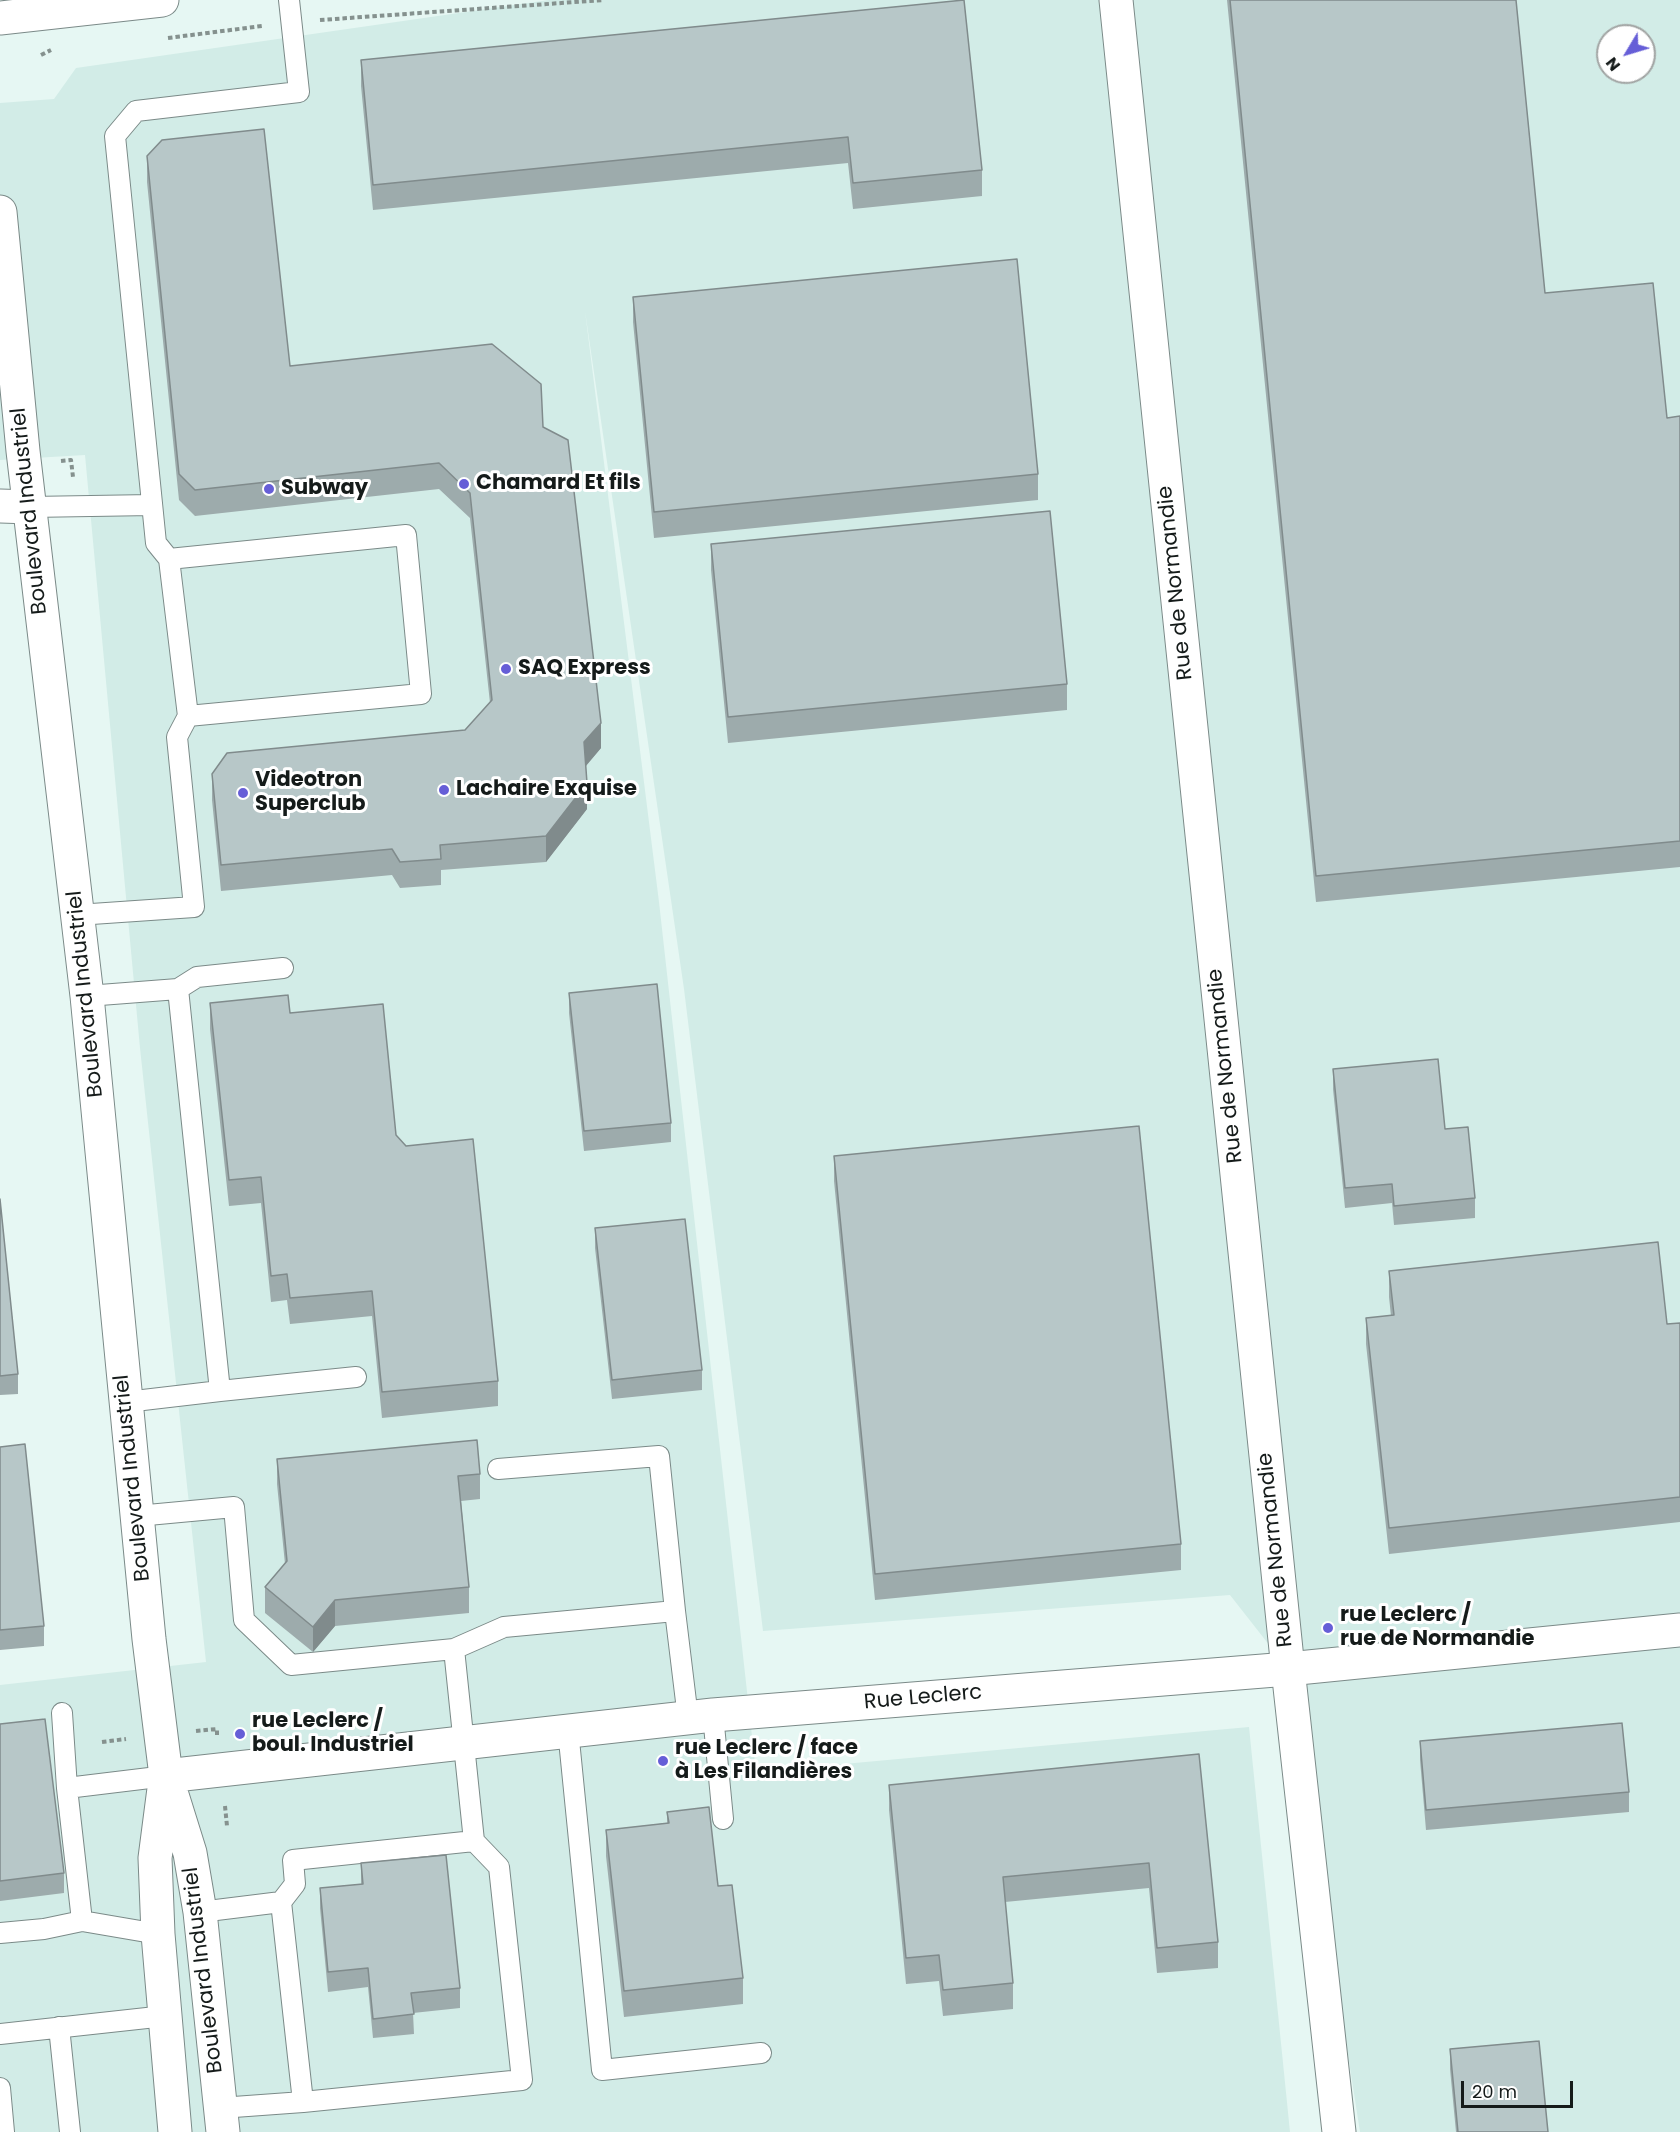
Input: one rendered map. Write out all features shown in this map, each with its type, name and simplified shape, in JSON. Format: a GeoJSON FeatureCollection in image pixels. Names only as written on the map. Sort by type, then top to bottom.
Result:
{"type":"FeatureCollection","features":[{"type":"Feature","properties":{"kind":"street"},"geometry":{"type":"LineString","coordinates":[[0,18],[162,0]]}},
{"type":"Feature","properties":{"kind":"street","name":"Rue de Normandie"},"geometry":{"type":"LineString","coordinates":[[1116,0],[1288,1669],[1339,2132]]}},
{"type":"Feature","properties":{"kind":"street","name":"Boulevard Industriel"},"geometry":{"type":"LineString","coordinates":[[0,212],[15,506],[77,915],[87,996],[137,1516],[166,1776],[188,1845],[200,1912],[221,2120]]}},
{"type":"Feature","properties":{"kind":"street","name":"Rue Leclerc"},"geometry":{"type":"LineString","coordinates":[[166,1776],[700,1716],[1288,1669],[1680,1630]]}},
{"type":"Feature","properties":{"kind":"street","name":"Boulevard Industriel"},"geometry":{"type":"LineString","coordinates":[[166,1776],[155,1858],[158,1934],[175,2132]]}},
{"type":"Feature","properties":{"kind":"lane"},"geometry":{"type":"LineString","coordinates":[[77,915],[194,907],[177,737],[188,716],[169,559],[156,543],[115,136],[136,111],[299,92],[289,0]]}},
{"type":"Feature","properties":{"kind":"lane"},"geometry":{"type":"LineString","coordinates":[[15,506],[152,505]]}},
{"type":"Feature","properties":{"kind":"lane"},"geometry":{"type":"LineString","coordinates":[[169,559],[406,535],[421,694],[188,716]]}},
{"type":"Feature","properties":{"kind":"lane"},"geometry":{"type":"LineString","coordinates":[[87,996],[178,989],[197,977],[283,968]]}},
{"type":"Feature","properties":{"kind":"lane"},"geometry":{"type":"LineString","coordinates":[[178,989],[220,1391]]}},
{"type":"Feature","properties":{"kind":"lane"},"geometry":{"type":"LineString","coordinates":[[126,1402],[356,1377]]}},
{"type":"Feature","properties":{"kind":"lane"},"geometry":{"type":"LineString","coordinates":[[498,1469],[659,1456],[675,1611],[723,1819]]}},
{"type":"Feature","properties":{"kind":"lane"},"geometry":{"type":"LineString","coordinates":[[137,1516],[234,1507],[244,1620],[291,1665],[454,1649],[504,1627],[675,1611]]}},
{"type":"Feature","properties":{"kind":"lane"},"geometry":{"type":"LineString","coordinates":[[221,2120],[303,2102],[522,2080],[498,1867],[474,1841],[454,1649]]}},
{"type":"Feature","properties":{"kind":"lane"},"geometry":{"type":"LineString","coordinates":[[62,1713],[67,1788],[81,1921]]}},
{"type":"Feature","properties":{"kind":"lane"},"geometry":{"type":"LineString","coordinates":[[568,1730],[602,2070],[761,2053]]}},
{"type":"Feature","properties":{"kind":"lane"},"geometry":{"type":"LineString","coordinates":[[67,1788],[166,1776]]}},
{"type":"Feature","properties":{"kind":"lane"},"geometry":{"type":"LineString","coordinates":[[303,2102],[281,1902],[295,1884],[293,1860],[474,1841]]}},
{"type":"Feature","properties":{"kind":"lane"},"geometry":{"type":"LineString","coordinates":[[200,1912],[281,1902]]}},
{"type":"Feature","properties":{"kind":"lane"},"geometry":{"type":"LineString","coordinates":[[0,1933],[44,1929],[81,1921],[158,1934]]}},
{"type":"Feature","properties":{"kind":"lane"},"geometry":{"type":"LineString","coordinates":[[0,2034],[165,2016]]}},
{"type":"Feature","properties":{"kind":"lane"},"geometry":{"type":"LineString","coordinates":[[60,2027],[70,2132]]}},
{"type":"Feature","properties":{"kind":"lane"},"geometry":{"type":"LineString","coordinates":[[0,2088],[4,2132]]}},
{"type":"Feature","properties":{"kind":"path"},"geometry":{"type":"LineString","coordinates":[[320,20],[604,0]]}},
{"type":"Feature","properties":{"kind":"shaded area"},"geometry":{"type":"Polygon","coordinates":[[[549,0],[1680,0],[1680,2132],[1360,2132],[1288,1669],[1230,1595],[763,1631],[684,989],[585,311],[659,902],[756,1772],[1249,1727],[1290,2132],[0,2132],[0,1685],[206,1662],[140,1048],[85,455],[0,460],[0,103],[54,99],[76,68],[549,0]]]}},
{"type":"Feature","properties":{"kind":"building"},"geometry":{"type":"Polygon","coordinates":[[[964,0],[982,170],[853,183],[848,137],[373,185],[361,60],[964,0]]]}},
{"type":"Feature","properties":{"kind":"building"},"geometry":{"type":"Polygon","coordinates":[[[1230,0],[1516,0],[1545,293],[1653,283],[1667,418],[1680,416],[1680,841],[1316,876],[1230,0]]]}},
{"type":"Feature","properties":{"kind":"building"},"geometry":{"type":"Polygon","coordinates":[[[264,129],[290,366],[492,344],[541,384],[543,427],[568,440],[601,723],[584,742],[587,783],[546,836],[440,845],[441,859],[400,862],[392,849],[221,865],[212,774],[227,753],[465,730],[492,700],[470,493],[439,463],[195,490],[179,474],[147,156],[162,140],[264,129]]]}},
{"type":"Feature","properties":{"kind":"building"},"geometry":{"type":"Polygon","coordinates":[[[1017,259],[1038,474],[654,512],[633,297],[1017,259]]]}},
{"type":"Feature","properties":{"kind":"building"},"geometry":{"type":"Polygon","coordinates":[[[1050,511],[1067,684],[728,717],[711,544],[1050,511]]]}},
{"type":"Feature","properties":{"kind":"building"},"geometry":{"type":"Polygon","coordinates":[[[657,984],[671,1123],[584,1131],[569,993],[657,984]]]}},
{"type":"Feature","properties":{"kind":"building"},"geometry":{"type":"Polygon","coordinates":[[[288,995],[290,1013],[383,1004],[396,1135],[406,1146],[473,1139],[498,1381],[382,1392],[372,1291],[290,1298],[287,1274],[271,1276],[261,1177],[229,1180],[210,1003],[288,995]]]}},
{"type":"Feature","properties":{"kind":"building"},"geometry":{"type":"Polygon","coordinates":[[[1438,1059],[1445,1129],[1468,1127],[1475,1198],[1394,1206],[1392,1184],[1345,1188],[1333,1069],[1438,1059]]]}},
{"type":"Feature","properties":{"kind":"building"},"geometry":{"type":"Polygon","coordinates":[[[1139,1126],[1181,1544],[875,1574],[834,1156],[1139,1126]]]}},
{"type":"Feature","properties":{"kind":"building"},"geometry":{"type":"Polygon","coordinates":[[[0,1199],[18,1374],[0,1376],[0,1199]]]}},
{"type":"Feature","properties":{"kind":"building"},"geometry":{"type":"Polygon","coordinates":[[[685,1219],[702,1370],[612,1380],[595,1228],[685,1219]]]}},
{"type":"Feature","properties":{"kind":"building"},"geometry":{"type":"Polygon","coordinates":[[[1658,1242],[1667,1324],[1680,1323],[1680,1497],[1389,1528],[1366,1318],[1394,1315],[1389,1271],[1658,1242]]]}},
{"type":"Feature","properties":{"kind":"building"},"geometry":{"type":"Polygon","coordinates":[[[477,1440],[480,1474],[458,1476],[469,1587],[335,1600],[313,1627],[265,1587],[287,1561],[277,1459],[477,1440]]]}},
{"type":"Feature","properties":{"kind":"building"},"geometry":{"type":"Polygon","coordinates":[[[25,1444],[44,1626],[0,1630],[0,1447],[25,1444]]]}},
{"type":"Feature","properties":{"kind":"building"},"geometry":{"type":"Polygon","coordinates":[[[45,1719],[64,1873],[0,1881],[0,1724],[45,1719]]]}},
{"type":"Feature","properties":{"kind":"building"},"geometry":{"type":"Polygon","coordinates":[[[1622,1723],[1629,1792],[1426,1810],[1420,1741],[1622,1723]]]}},
{"type":"Feature","properties":{"kind":"building"},"geometry":{"type":"Polygon","coordinates":[[[1199,1754],[1218,1942],[1157,1948],[1149,1863],[1003,1877],[1013,1983],[943,1990],[939,1955],[906,1958],[889,1785],[1199,1754]]]}},
{"type":"Feature","properties":{"kind":"building"},"geometry":{"type":"Polygon","coordinates":[[[709,1807],[718,1886],[732,1885],[743,1978],[624,1991],[606,1830],[669,1823],[667,1812],[709,1807]]]}},
{"type":"Feature","properties":{"kind":"building"},"geometry":{"type":"Polygon","coordinates":[[[446,1855],[460,1988],[411,1993],[414,2014],[373,2019],[368,1968],[328,1972],[320,1888],[363,1884],[361,1863],[446,1855]]]}},
{"type":"Feature","properties":{"kind":"building"},"geometry":{"type":"Polygon","coordinates":[[[1539,2041],[1548,2132],[1458,2132],[1450,2049],[1539,2041]]]}},
{"type":"Feature","properties":{"kind":"place","name":"Chamard Et fils"},"geometry":{"type":"Point","coordinates":[464,484]}},
{"type":"Feature","properties":{"kind":"place","name":"Subway"},"geometry":{"type":"Point","coordinates":[269,489]}},
{"type":"Feature","properties":{"kind":"place","name":"SAQ Express"},"geometry":{"type":"Point","coordinates":[506,669]}},
{"type":"Feature","properties":{"kind":"place","name":"Lachaire Exquise"},"geometry":{"type":"Point","coordinates":[444,790]}},
{"type":"Feature","properties":{"kind":"place","name":"Videotron Superclub"},"geometry":{"type":"Point","coordinates":[243,793]}},
{"type":"Feature","properties":{"kind":"place","name":"rue Leclerc / rue de Normandie"},"geometry":{"type":"Point","coordinates":[1328,1628]}},
{"type":"Feature","properties":{"kind":"place","name":"rue Leclerc / boul. Industriel"},"geometry":{"type":"Point","coordinates":[240,1734]}},
{"type":"Feature","properties":{"kind":"place","name":"rue Leclerc / face à Les Filandières"},"geometry":{"type":"Point","coordinates":[663,1761]}}]}
